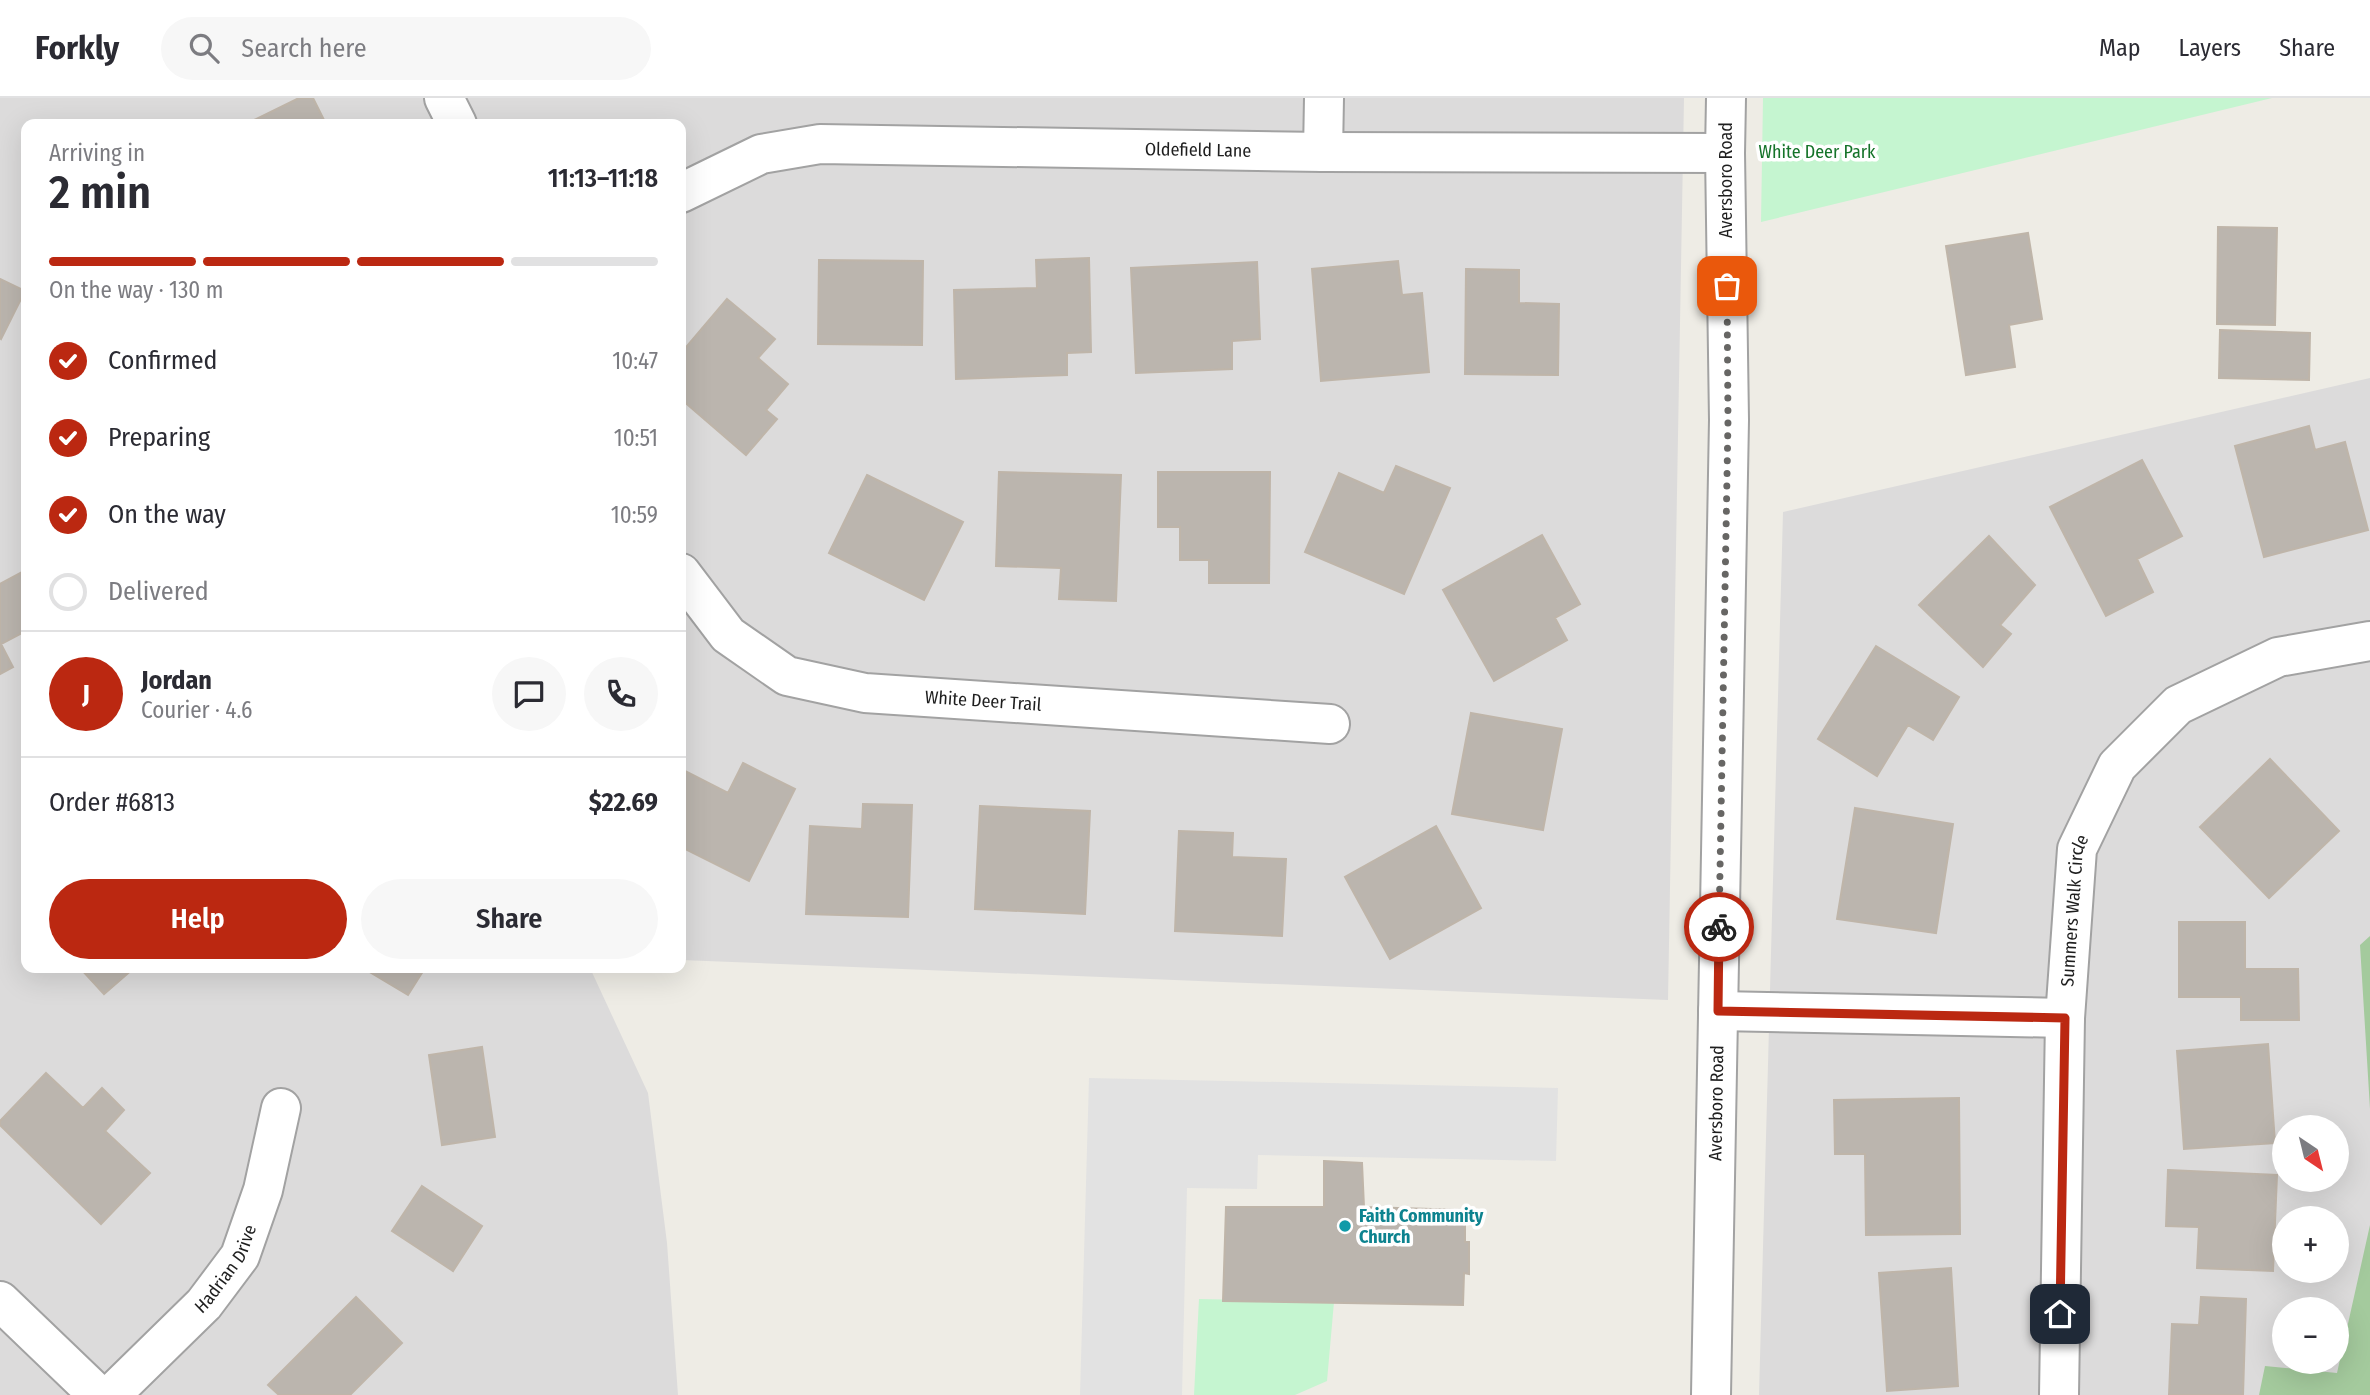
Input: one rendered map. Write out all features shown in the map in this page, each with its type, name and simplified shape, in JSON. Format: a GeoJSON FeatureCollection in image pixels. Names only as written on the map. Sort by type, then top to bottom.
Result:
{"type":"FeatureCollection","features":[{"type":"Feature","properties":{"kind":"street"},"geometry":{"type":"LineString","coordinates":[[444,98],[454,119]]}},
{"type":"Feature","properties":{"kind":"street"},"geometry":{"type":"LineString","coordinates":[[1324,98],[1324,152]]}},
{"type":"Feature","properties":{"kind":"street","name":"Aversboro Road"},"geometry":{"type":"LineString","coordinates":[[1711,1395],[1728,420],[1726,98]]}},
{"type":"Feature","properties":{"kind":"street","name":"Oldefield Lane"},"geometry":{"type":"LineString","coordinates":[[686,191],[761,154],[820,144],[1324,152],[1725,153]]}},
{"type":"Feature","properties":{"kind":"street","name":"White Deer Trail"},"geometry":{"type":"LineString","coordinates":[[686,580],[728,635],[787,676],[865,693],[1330,724]]}},
{"type":"Feature","properties":{"kind":"street","name":"Summers Walk Circle"},"geometry":{"type":"LineString","coordinates":[[2059,1395],[2065,1018],[2077,849],[2117,766],[2178,705],[2278,657],[2370,641]]}},
{"type":"Feature","properties":{"kind":"street"},"geometry":{"type":"LineString","coordinates":[[1718,1011],[2065,1018]]}},
{"type":"Feature","properties":{"kind":"street","name":"Hadrian Drive"},"geometry":{"type":"LineString","coordinates":[[111,1395],[204,1304],[240,1256],[263,1190],[281,1108]]}},
{"type":"Feature","properties":{"kind":"street"},"geometry":{"type":"LineString","coordinates":[[0,1301],[98,1395]]}},
{"type":"Feature","properties":{"kind":"shaded area"},"geometry":{"type":"Polygon","coordinates":[[[0,98],[1684,98],[1668,1000],[686,960],[686,119],[21,119],[21,973],[592,973],[648,1093],[667,1243],[678,1395],[0,1395],[0,98]]]}},
{"type":"Feature","properties":{"kind":"shaded area"},"geometry":{"type":"Polygon","coordinates":[[[2370,378],[2370,1395],[1759,1395],[1783,512],[2370,378]]]}},
{"type":"Feature","properties":{"kind":"shaded area"},"geometry":{"type":"Polygon","coordinates":[[[1089,1078],[1558,1088],[1556,1161],[1258,1155],[1257,1189],[1187,1188],[1182,1395],[1080,1395],[1089,1078]]]}},
{"type":"Feature","properties":{"kind":"green space","name":"White Deer Park"},"geometry":{"type":"Polygon","coordinates":[[[1763,98],[2272,98],[1761,222],[1763,98]]]}},
{"type":"Feature","properties":{"kind":"green space"},"geometry":{"type":"Polygon","coordinates":[[[2370,936],[2370,1109],[2360,945],[2370,936]]]}},
{"type":"Feature","properties":{"kind":"green space"},"geometry":{"type":"Polygon","coordinates":[[[2370,1225],[2370,1395],[2259,1395],[2265,1366],[2272,1367],[2272,1374],[2349,1374],[2349,1319],[2370,1225]]]}},
{"type":"Feature","properties":{"kind":"green space"},"geometry":{"type":"Polygon","coordinates":[[[1199,1299],[1334,1302],[1327,1381],[1295,1395],[1194,1395],[1199,1299]]]}},
{"type":"Feature","properties":{"kind":"building"},"geometry":{"type":"Polygon","coordinates":[[[299,98],[313,98],[324,119],[256,119],[299,98]]]}},
{"type":"Feature","properties":{"kind":"building"},"geometry":{"type":"Polygon","coordinates":[[[2218,227],[2277,228],[2275,325],[2217,324],[2218,227]]]}},
{"type":"Feature","properties":{"kind":"building"},"geometry":{"type":"Polygon","coordinates":[[[2028,233],[2042,319],[2009,325],[2015,367],[1966,375],[1946,246],[2028,233]]]}},
{"type":"Feature","properties":{"kind":"building"},"geometry":{"type":"Polygon","coordinates":[[[1089,258],[1091,352],[1067,353],[1067,375],[956,379],[954,290],[1037,288],[1036,260],[1089,258]]]}},
{"type":"Feature","properties":{"kind":"building"},"geometry":{"type":"Polygon","coordinates":[[[819,260],[923,261],[922,345],[818,344],[819,260]]]}},
{"type":"Feature","properties":{"kind":"building"},"geometry":{"type":"Polygon","coordinates":[[[1398,261],[1402,295],[1422,293],[1429,372],[1321,381],[1312,269],[1398,261]]]}},
{"type":"Feature","properties":{"kind":"building"},"geometry":{"type":"Polygon","coordinates":[[[1257,262],[1260,339],[1232,341],[1232,369],[1136,373],[1131,268],[1257,262]]]}},
{"type":"Feature","properties":{"kind":"building"},"geometry":{"type":"Polygon","coordinates":[[[1466,269],[1519,270],[1519,303],[1559,304],[1558,375],[1465,374],[1466,269]]]}},
{"type":"Feature","properties":{"kind":"building"},"geometry":{"type":"Polygon","coordinates":[[[0,279],[21,289],[21,299],[0,338],[0,279]]]}},
{"type":"Feature","properties":{"kind":"building"},"geometry":{"type":"Polygon","coordinates":[[[727,299],[775,339],[758,358],[788,384],[766,410],[777,419],[746,455],[686,403],[686,347],[727,299]]]}},
{"type":"Feature","properties":{"kind":"building"},"geometry":{"type":"Polygon","coordinates":[[[2220,330],[2310,333],[2309,380],[2219,378],[2220,330]]]}},
{"type":"Feature","properties":{"kind":"building"},"geometry":{"type":"Polygon","coordinates":[[[2309,426],[2315,450],[2345,442],[2368,530],[2264,557],[2235,446],[2309,426]]]}},
{"type":"Feature","properties":{"kind":"building"},"geometry":{"type":"Polygon","coordinates":[[[2142,460],[2182,536],[2137,559],[2153,592],[2106,616],[2050,507],[2142,460]]]}},
{"type":"Feature","properties":{"kind":"building"},"geometry":{"type":"Polygon","coordinates":[[[1396,466],[1450,488],[1404,594],[1305,552],[1339,473],[1384,493],[1396,466]]]}},
{"type":"Feature","properties":{"kind":"building"},"geometry":{"type":"Polygon","coordinates":[[[999,472],[1121,475],[1116,601],[1059,599],[1061,568],[996,566],[999,472]]]}},
{"type":"Feature","properties":{"kind":"building"},"geometry":{"type":"Polygon","coordinates":[[[1158,472],[1270,472],[1269,583],[1209,583],[1209,560],[1180,560],[1180,527],[1158,527],[1158,472]]]}},
{"type":"Feature","properties":{"kind":"building"},"geometry":{"type":"Polygon","coordinates":[[[867,475],[963,522],[924,600],[829,553],[867,475]]]}},
{"type":"Feature","properties":{"kind":"building"},"geometry":{"type":"Polygon","coordinates":[[[1542,535],[1580,604],[1555,618],[1567,640],[1494,681],[1443,590],[1542,535]]]}},
{"type":"Feature","properties":{"kind":"building"},"geometry":{"type":"Polygon","coordinates":[[[1989,536],[2035,585],[2000,625],[2011,634],[1983,667],[1919,605],[1989,536]]]}},
{"type":"Feature","properties":{"kind":"building"},"geometry":{"type":"Polygon","coordinates":[[[21,573],[21,634],[1,644],[13,667],[0,674],[0,584],[21,573]]]}},
{"type":"Feature","properties":{"kind":"building"},"geometry":{"type":"Polygon","coordinates":[[[1876,646],[1959,697],[1933,740],[1908,725],[1877,776],[1818,739],[1876,646]]]}},
{"type":"Feature","properties":{"kind":"building"},"geometry":{"type":"Polygon","coordinates":[[[1471,713],[1562,729],[1543,830],[1452,814],[1471,713]]]}},
{"type":"Feature","properties":{"kind":"building"},"geometry":{"type":"Polygon","coordinates":[[[2270,759],[2339,831],[2269,898],[2200,827],[2270,759]]]}},
{"type":"Feature","properties":{"kind":"building"},"geometry":{"type":"Polygon","coordinates":[[[743,763],[795,789],[749,881],[686,850],[686,772],[728,793],[743,763]]]}},
{"type":"Feature","properties":{"kind":"building"},"geometry":{"type":"Polygon","coordinates":[[[863,804],[912,805],[908,917],[806,914],[810,826],[862,829],[863,804]]]}},
{"type":"Feature","properties":{"kind":"building"},"geometry":{"type":"Polygon","coordinates":[[[980,806],[1090,811],[1085,914],[975,909],[980,806]]]}},
{"type":"Feature","properties":{"kind":"building"},"geometry":{"type":"Polygon","coordinates":[[[1855,808],[1953,824],[1936,933],[1837,919],[1855,808]]]}},
{"type":"Feature","properties":{"kind":"building"},"geometry":{"type":"Polygon","coordinates":[[[1436,826],[1481,908],[1390,959],[1345,877],[1436,826]]]}},
{"type":"Feature","properties":{"kind":"building"},"geometry":{"type":"Polygon","coordinates":[[[1179,831],[1233,833],[1232,857],[1286,859],[1282,936],[1175,931],[1179,831]]]}},
{"type":"Feature","properties":{"kind":"building"},"geometry":{"type":"Polygon","coordinates":[[[2179,922],[2245,922],[2245,969],[2298,969],[2299,1020],[2241,1020],[2241,997],[2179,997],[2179,922]]]}},
{"type":"Feature","properties":{"kind":"building"},"geometry":{"type":"Polygon","coordinates":[[[85,973],[128,973],[104,994],[85,973]]]}},
{"type":"Feature","properties":{"kind":"building"},"geometry":{"type":"Polygon","coordinates":[[[371,973],[422,973],[408,995],[371,973]]]}},
{"type":"Feature","properties":{"kind":"building"},"geometry":{"type":"Polygon","coordinates":[[[2268,1044],[2273,1115],[2272,1143],[2184,1149],[2177,1051],[2268,1044]]]}},
{"type":"Feature","properties":{"kind":"building"},"geometry":{"type":"Polygon","coordinates":[[[482,1047],[495,1137],[442,1145],[429,1055],[482,1047]]]}},
{"type":"Feature","properties":{"kind":"building"},"geometry":{"type":"Polygon","coordinates":[[[46,1073],[83,1108],[102,1088],[124,1110],[105,1131],[150,1173],[101,1224],[0,1125],[0,1121],[46,1073]]]}},
{"type":"Feature","properties":{"kind":"building"},"geometry":{"type":"Polygon","coordinates":[[[1959,1098],[1960,1234],[1866,1235],[1865,1154],[1835,1154],[1834,1100],[1959,1098]]]}},
{"type":"Feature","properties":{"kind":"building","name":"Faith Community Church"},"geometry":{"type":"Polygon","coordinates":[[[1324,1161],[1362,1163],[1364,1207],[1465,1210],[1469,1274],[1464,1273],[1463,1305],[1223,1301],[1226,1207],[1324,1207],[1324,1161]]]}},
{"type":"Feature","properties":{"kind":"building"},"geometry":{"type":"Polygon","coordinates":[[[2168,1170],[2272,1175],[2272,1192],[2276,1192],[2276,1206],[2272,1206],[2272,1271],[2197,1268],[2199,1227],[2166,1226],[2168,1170]]]}},
{"type":"Feature","properties":{"kind":"building"},"geometry":{"type":"Polygon","coordinates":[[[422,1186],[482,1226],[453,1271],[392,1231],[422,1186]]]}},
{"type":"Feature","properties":{"kind":"building"},"geometry":{"type":"Polygon","coordinates":[[[1951,1268],[1958,1386],[1887,1391],[1879,1273],[1951,1268]]]}},
{"type":"Feature","properties":{"kind":"building"},"geometry":{"type":"Polygon","coordinates":[[[356,1297],[402,1343],[350,1395],[279,1395],[268,1385],[356,1297]]]}},
{"type":"Feature","properties":{"kind":"building"},"geometry":{"type":"Polygon","coordinates":[[[2201,1297],[2246,1299],[2243,1395],[2169,1395],[2172,1324],[2199,1325],[2201,1297]]]}},
{"type":"Feature","properties":{"kind":"way so far"},"geometry":{"type":"LineString","coordinates":[[1719,927],[1728,420],[1727,286]]}},
{"type":"Feature","properties":{"kind":"place","name":"Faith Community Church"},"geometry":{"type":"Point","coordinates":[1345,1226]}},
{"type":"Feature","properties":{"kind":"route"},"geometry":{"type":"LineString","coordinates":[[1719,927],[1718,1011],[2065,1018],[2060,1314]]}}]}
